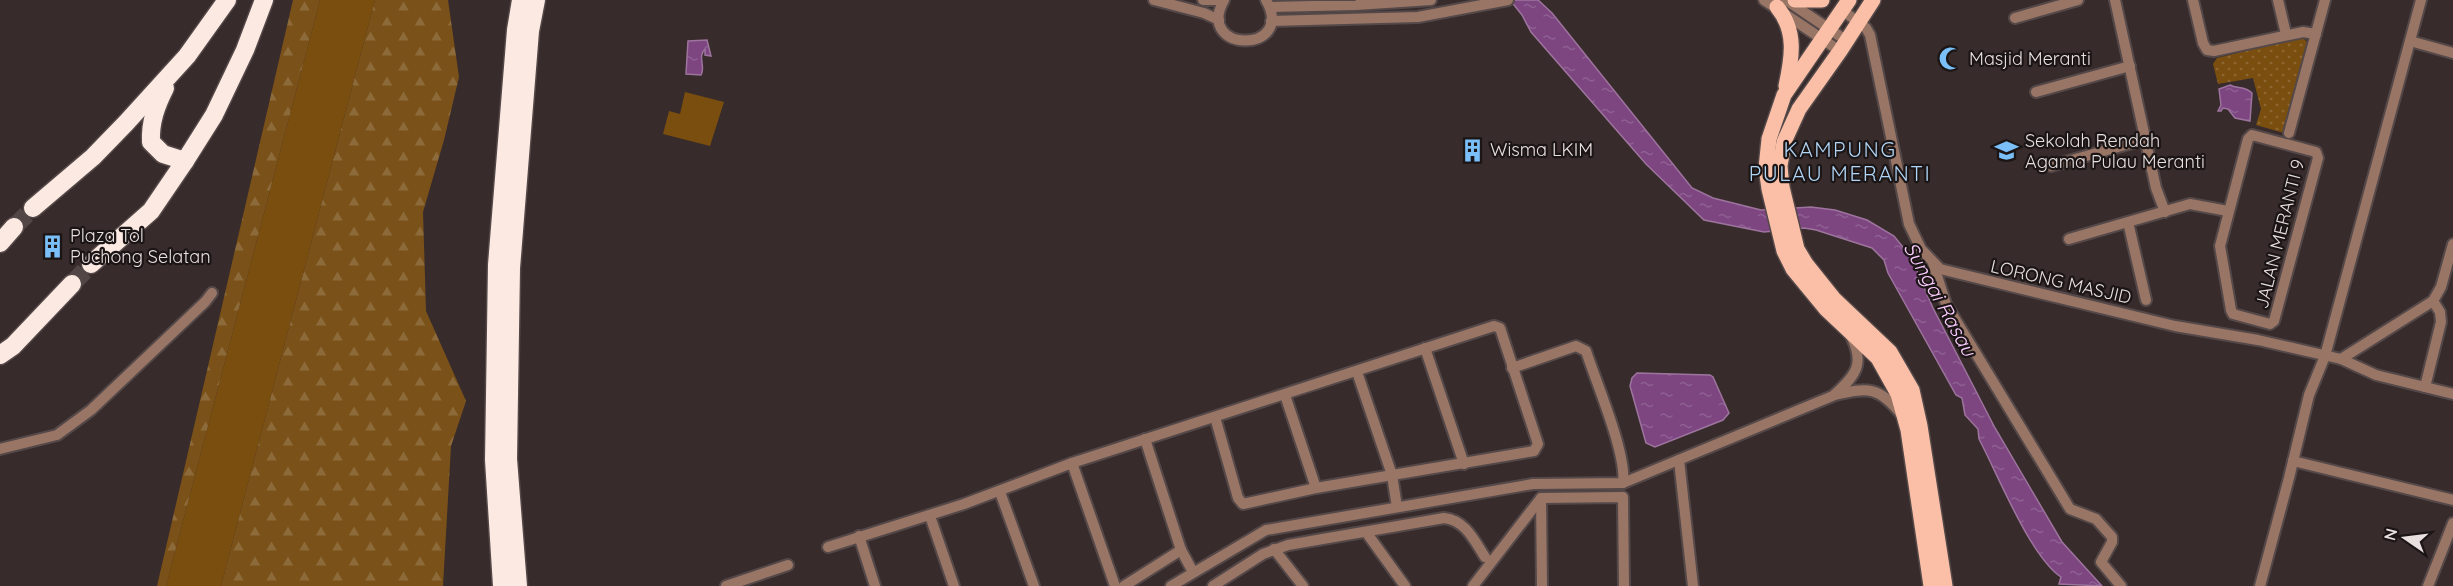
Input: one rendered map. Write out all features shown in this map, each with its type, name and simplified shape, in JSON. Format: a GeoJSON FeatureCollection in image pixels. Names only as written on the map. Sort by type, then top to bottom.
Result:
{"type":"FeatureCollection","features":[{"type":"Feature","properties":{"kind":"highway"},"geometry":{"type":"LineString","coordinates":[[33,208],[93,156],[172,73],[227,0]]}},
{"type":"Feature","properties":{"kind":"highway"},"geometry":{"type":"LineString","coordinates":[[91,264],[151,211],[185,161],[214,115],[245,50],[264,0]]}},
{"type":"Feature","properties":{"kind":"highway"},"geometry":{"type":"LineString","coordinates":[[502,586],[494,460],[497,265],[516,30],[521,0]]}},
{"type":"Feature","properties":{"kind":"highway"},"geometry":{"type":"LineString","coordinates":[[518,586],[508,459],[511,268],[530,31],[536,0]]}},
{"type":"Feature","properties":{"kind":"highway"},"geometry":{"type":"LineString","coordinates":[[172,73],[156,107],[151,129],[151,142],[163,154],[185,161]]}},
{"type":"Feature","properties":{"kind":"highway"},"geometry":{"type":"LineString","coordinates":[[0,243],[14,227]]}},
{"type":"Feature","properties":{"kind":"highway"},"geometry":{"type":"LineString","coordinates":[[0,355],[13,346],[72,284]]}},
{"type":"Feature","properties":{"kind":"main road"},"geometry":{"type":"LineString","coordinates":[[1795,0],[1822,0]]}},
{"type":"Feature","properties":{"kind":"main road"},"geometry":{"type":"LineString","coordinates":[[1775,188],[1784,142],[1798,109],[1844,46],[1873,0]]}},
{"type":"Feature","properties":{"kind":"main road"},"geometry":{"type":"LineString","coordinates":[[1775,2],[1785,17],[1792,46],[1791,64],[1784,95],[1769,139],[1766,168],[1775,188],[1790,250],[1801,281],[1878,358],[1898,394],[1905,419],[1931,586]]}},
{"type":"Feature","properties":{"kind":"main road"},"geometry":{"type":"LineString","coordinates":[[1784,95],[1845,5]]}},
{"type":"Feature","properties":{"kind":"main road"},"geometry":{"type":"LineString","coordinates":[[1790,250],[1816,280],[1890,352],[1912,390],[1920,426],[1945,586]]}},
{"type":"Feature","properties":{"kind":"street"},"geometry":{"type":"LineString","coordinates":[[1154,0],[1204,13],[1219,20]]}},
{"type":"Feature","properties":{"kind":"street"},"geometry":{"type":"LineString","coordinates":[[1203,0],[1223,0],[1219,20],[1226,34],[1232,39],[1247,42],[1254,41],[1265,33],[1271,21],[1268,3],[1356,5],[1431,0]]}},
{"type":"Feature","properties":{"kind":"street"},"geometry":{"type":"LineString","coordinates":[[2015,18],[2078,0]]}},
{"type":"Feature","properties":{"kind":"street"},"geometry":{"type":"LineString","coordinates":[[2115,0],[2156,188],[2165,212]]}},
{"type":"Feature","properties":{"kind":"street"},"geometry":{"type":"LineString","coordinates":[[2193,0],[2203,43],[2207,50],[2214,51],[2286,34],[2302,32],[2316,34]]}},
{"type":"Feature","properties":{"kind":"street"},"geometry":{"type":"LineString","coordinates":[[2278,0],[2286,34]]}},
{"type":"Feature","properties":{"kind":"street"},"geometry":{"type":"LineString","coordinates":[[2068,239],[2190,204],[2228,211],[2248,139],[2252,135],[2287,138],[2325,0]]}},
{"type":"Feature","properties":{"kind":"street"},"geometry":{"type":"LineString","coordinates":[[2260,586],[2309,395],[2325,356],[2421,0]]}},
{"type":"Feature","properties":{"kind":"street"},"geometry":{"type":"LineString","coordinates":[[1271,21],[1418,17],[1505,1]]}},
{"type":"Feature","properties":{"kind":"street"},"geometry":{"type":"LineString","coordinates":[[1775,2],[1844,46]]}},
{"type":"Feature","properties":{"kind":"street"},"geometry":{"type":"LineString","coordinates":[[1845,5],[1866,28],[1874,49],[1909,224],[1921,249],[1933,263],[1946,304],[2070,509],[2096,519],[2112,537],[2112,542],[2101,562],[2121,586]]}},
{"type":"Feature","properties":{"kind":"street"},"geometry":{"type":"LineString","coordinates":[[2410,41],[2453,53]]}},
{"type":"Feature","properties":{"kind":"street"},"geometry":{"type":"LineString","coordinates":[[2036,92],[2130,66]]}},
{"type":"Feature","properties":{"kind":"street","name":"JALAN MERANTI 9"},"geometry":{"type":"LineString","coordinates":[[2228,211],[2220,246],[2231,310],[2240,316],[2270,324],[2274,321],[2318,158],[2316,152],[2287,138]]}},
{"type":"Feature","properties":{"kind":"street"},"geometry":{"type":"LineString","coordinates":[[2051,166],[2146,139]]}},
{"type":"Feature","properties":{"kind":"street"},"geometry":{"type":"LineString","coordinates":[[2128,222],[2146,300]]}},
{"type":"Feature","properties":{"kind":"street"},"geometry":{"type":"LineString","coordinates":[[2425,387],[2441,322],[2437,306],[2453,244]]}},
{"type":"Feature","properties":{"kind":"street","name":"LORONG MASJID"},"geometry":{"type":"LineString","coordinates":[[1933,263],[1940,269],[1951,273],[2175,326],[2258,340],[2341,359],[2376,375],[2453,394]]}},
{"type":"Feature","properties":{"kind":"street"},"geometry":{"type":"LineString","coordinates":[[0,449],[57,435],[91,410],[212,293]]}},
{"type":"Feature","properties":{"kind":"street"},"geometry":{"type":"LineString","coordinates":[[2341,359],[2437,306]]}},
{"type":"Feature","properties":{"kind":"street"},"geometry":{"type":"LineString","coordinates":[[828,547],[1000,492],[1072,463],[1494,326],[1500,328],[1538,444],[1534,451],[1316,488],[1243,504],[1238,498],[1215,417]]}},
{"type":"Feature","properties":{"kind":"street"},"geometry":{"type":"LineString","coordinates":[[1835,395],[1851,380],[1858,364],[1857,351],[1846,327]]}},
{"type":"Feature","properties":{"kind":"street"},"geometry":{"type":"LineString","coordinates":[[1512,368],[1576,346],[1586,351],[1623,464],[1623,483]]}},
{"type":"Feature","properties":{"kind":"street"},"geometry":{"type":"LineString","coordinates":[[1425,348],[1464,464]]}},
{"type":"Feature","properties":{"kind":"street"},"geometry":{"type":"LineString","coordinates":[[1357,372],[1392,475],[1397,507]]}},
{"type":"Feature","properties":{"kind":"street"},"geometry":{"type":"LineString","coordinates":[[1171,586],[1266,530],[1533,483],[1623,483],[1835,395],[1866,390],[1878,391],[1888,398],[1905,419]]}},
{"type":"Feature","properties":{"kind":"street"},"geometry":{"type":"LineString","coordinates":[[1285,395],[1316,488]]}},
{"type":"Feature","properties":{"kind":"street"},"geometry":{"type":"LineString","coordinates":[[1145,439],[1181,550],[1193,572]]}},
{"type":"Feature","properties":{"kind":"street"},"geometry":{"type":"LineString","coordinates":[[1679,460],[1693,586]]}},
{"type":"Feature","properties":{"kind":"street"},"geometry":{"type":"LineString","coordinates":[[2293,461],[2453,500]]}},
{"type":"Feature","properties":{"kind":"street"},"geometry":{"type":"LineString","coordinates":[[1072,463],[1115,586]]}},
{"type":"Feature","properties":{"kind":"street"},"geometry":{"type":"LineString","coordinates":[[1000,492],[1034,586]]}},
{"type":"Feature","properties":{"kind":"street"},"geometry":{"type":"LineString","coordinates":[[1541,498],[1623,497],[1624,586]]}},
{"type":"Feature","properties":{"kind":"street"},"geometry":{"type":"LineString","coordinates":[[1473,586],[1541,498]]}},
{"type":"Feature","properties":{"kind":"street"},"geometry":{"type":"LineString","coordinates":[[1541,498],[1542,586]]}},
{"type":"Feature","properties":{"kind":"street"},"geometry":{"type":"LineString","coordinates":[[930,516],[954,586]]}},
{"type":"Feature","properties":{"kind":"street"},"geometry":{"type":"LineString","coordinates":[[1213,586],[1274,549],[1444,518],[1454,519],[1462,524],[1485,557]]}},
{"type":"Feature","properties":{"kind":"street"},"geometry":{"type":"LineString","coordinates":[[2428,586],[2453,524]]}},
{"type":"Feature","properties":{"kind":"street"},"geometry":{"type":"LineString","coordinates":[[1365,532],[1405,586]]}},
{"type":"Feature","properties":{"kind":"street"},"geometry":{"type":"LineString","coordinates":[[859,536],[875,586]]}},
{"type":"Feature","properties":{"kind":"street"},"geometry":{"type":"LineString","coordinates":[[1274,549],[1303,586]]}},
{"type":"Feature","properties":{"kind":"street"},"geometry":{"type":"LineString","coordinates":[[1124,586],[1181,550]]}},
{"type":"Feature","properties":{"kind":"street"},"geometry":{"type":"LineString","coordinates":[[726,586],[788,565]]}},
{"type":"Feature","properties":{"kind":"shaded area"},"geometry":{"type":"Polygon","coordinates":[[[320,0],[375,0],[221,586],[166,586],[320,0]]]}},
{"type":"Feature","properties":{"kind":"shaded area"},"geometry":{"type":"Polygon","coordinates":[[[2302,37],[2309,44],[2284,133],[2256,125],[2261,109],[2253,78],[2218,84],[2213,64],[2217,58],[2302,37]]]}},
{"type":"Feature","properties":{"kind":"shaded area"},"geometry":{"type":"Polygon","coordinates":[[[685,92],[724,102],[710,146],[663,134],[669,111],[680,114],[685,92]]]}},
{"type":"Feature","properties":{"kind":"green space"},"geometry":{"type":"Polygon","coordinates":[[[293,0],[320,0],[166,586],[157,586],[293,0]]]}},
{"type":"Feature","properties":{"kind":"green space"},"geometry":{"type":"Polygon","coordinates":[[[375,0],[448,0],[459,77],[423,212],[426,311],[466,401],[451,446],[443,586],[221,586],[375,0]]]}},
{"type":"Feature","properties":{"kind":"water"},"geometry":{"type":"Polygon","coordinates":[[[1510,0],[1538,0],[1552,13],[1692,188],[1713,198],[1761,210],[1811,207],[1835,210],[1867,220],[1894,236],[1911,257],[1933,308],[1995,428],[2062,542],[2102,586],[2059,584],[2061,577],[2049,567],[2026,534],[1979,439],[1978,429],[1965,415],[1962,398],[1956,395],[1888,273],[1884,260],[1872,248],[1804,228],[1764,232],[1704,220],[1646,164],[1531,32],[1522,15],[1510,0]]]}},
{"type":"Feature","properties":{"kind":"water"},"geometry":{"type":"Polygon","coordinates":[[[707,40],[711,56],[705,55],[705,49],[702,55],[701,75],[686,74],[688,41],[707,40]]]}},
{"type":"Feature","properties":{"kind":"water"},"geometry":{"type":"Polygon","coordinates":[[[2230,85],[2247,89],[2252,93],[2250,121],[2235,118],[2228,109],[2223,108],[2218,111],[2221,105],[2219,89],[2230,85]]]}},
{"type":"Feature","properties":{"kind":"water"},"geometry":{"type":"Polygon","coordinates":[[[1637,373],[1710,375],[1729,413],[1723,420],[1655,447],[1646,443],[1630,386],[1632,378],[1637,373]]]}},
{"type":"Feature","properties":{"kind":"tunnel"},"geometry":{"type":"LineString","coordinates":[[14,227],[33,208]]}},
{"type":"Feature","properties":{"kind":"tunnel"},"geometry":{"type":"LineString","coordinates":[[72,284],[91,264]]}},
{"type":"Feature","properties":{"kind":"place","name":"Masjid Meranti"},"geometry":{"type":"Point","coordinates":[1951,59]}},
{"type":"Feature","properties":{"kind":"place","name":"Wisma LKIM"},"geometry":{"type":"Point","coordinates":[1472,150]}},
{"type":"Feature","properties":{"kind":"place","name":"Sekolah Rendah Agama Pulau Meranti"},"geometry":{"type":"Point","coordinates":[2007,151]}},
{"type":"Feature","properties":{"kind":"place","name":"Plaza Tol Puchong Selatan"},"geometry":{"type":"Point","coordinates":[52,246]}},
{"type":"Feature","properties":{"kind":"district","name":"KAMPUNG PULAU MERANTI"},"geometry":{"type":"Point","coordinates":[1840,162]}},
{"type":"Feature","properties":{"kind":"water label","name":"Sungai Rasau"},"geometry":{"type":"Point","coordinates":[1940,299]}}]}
